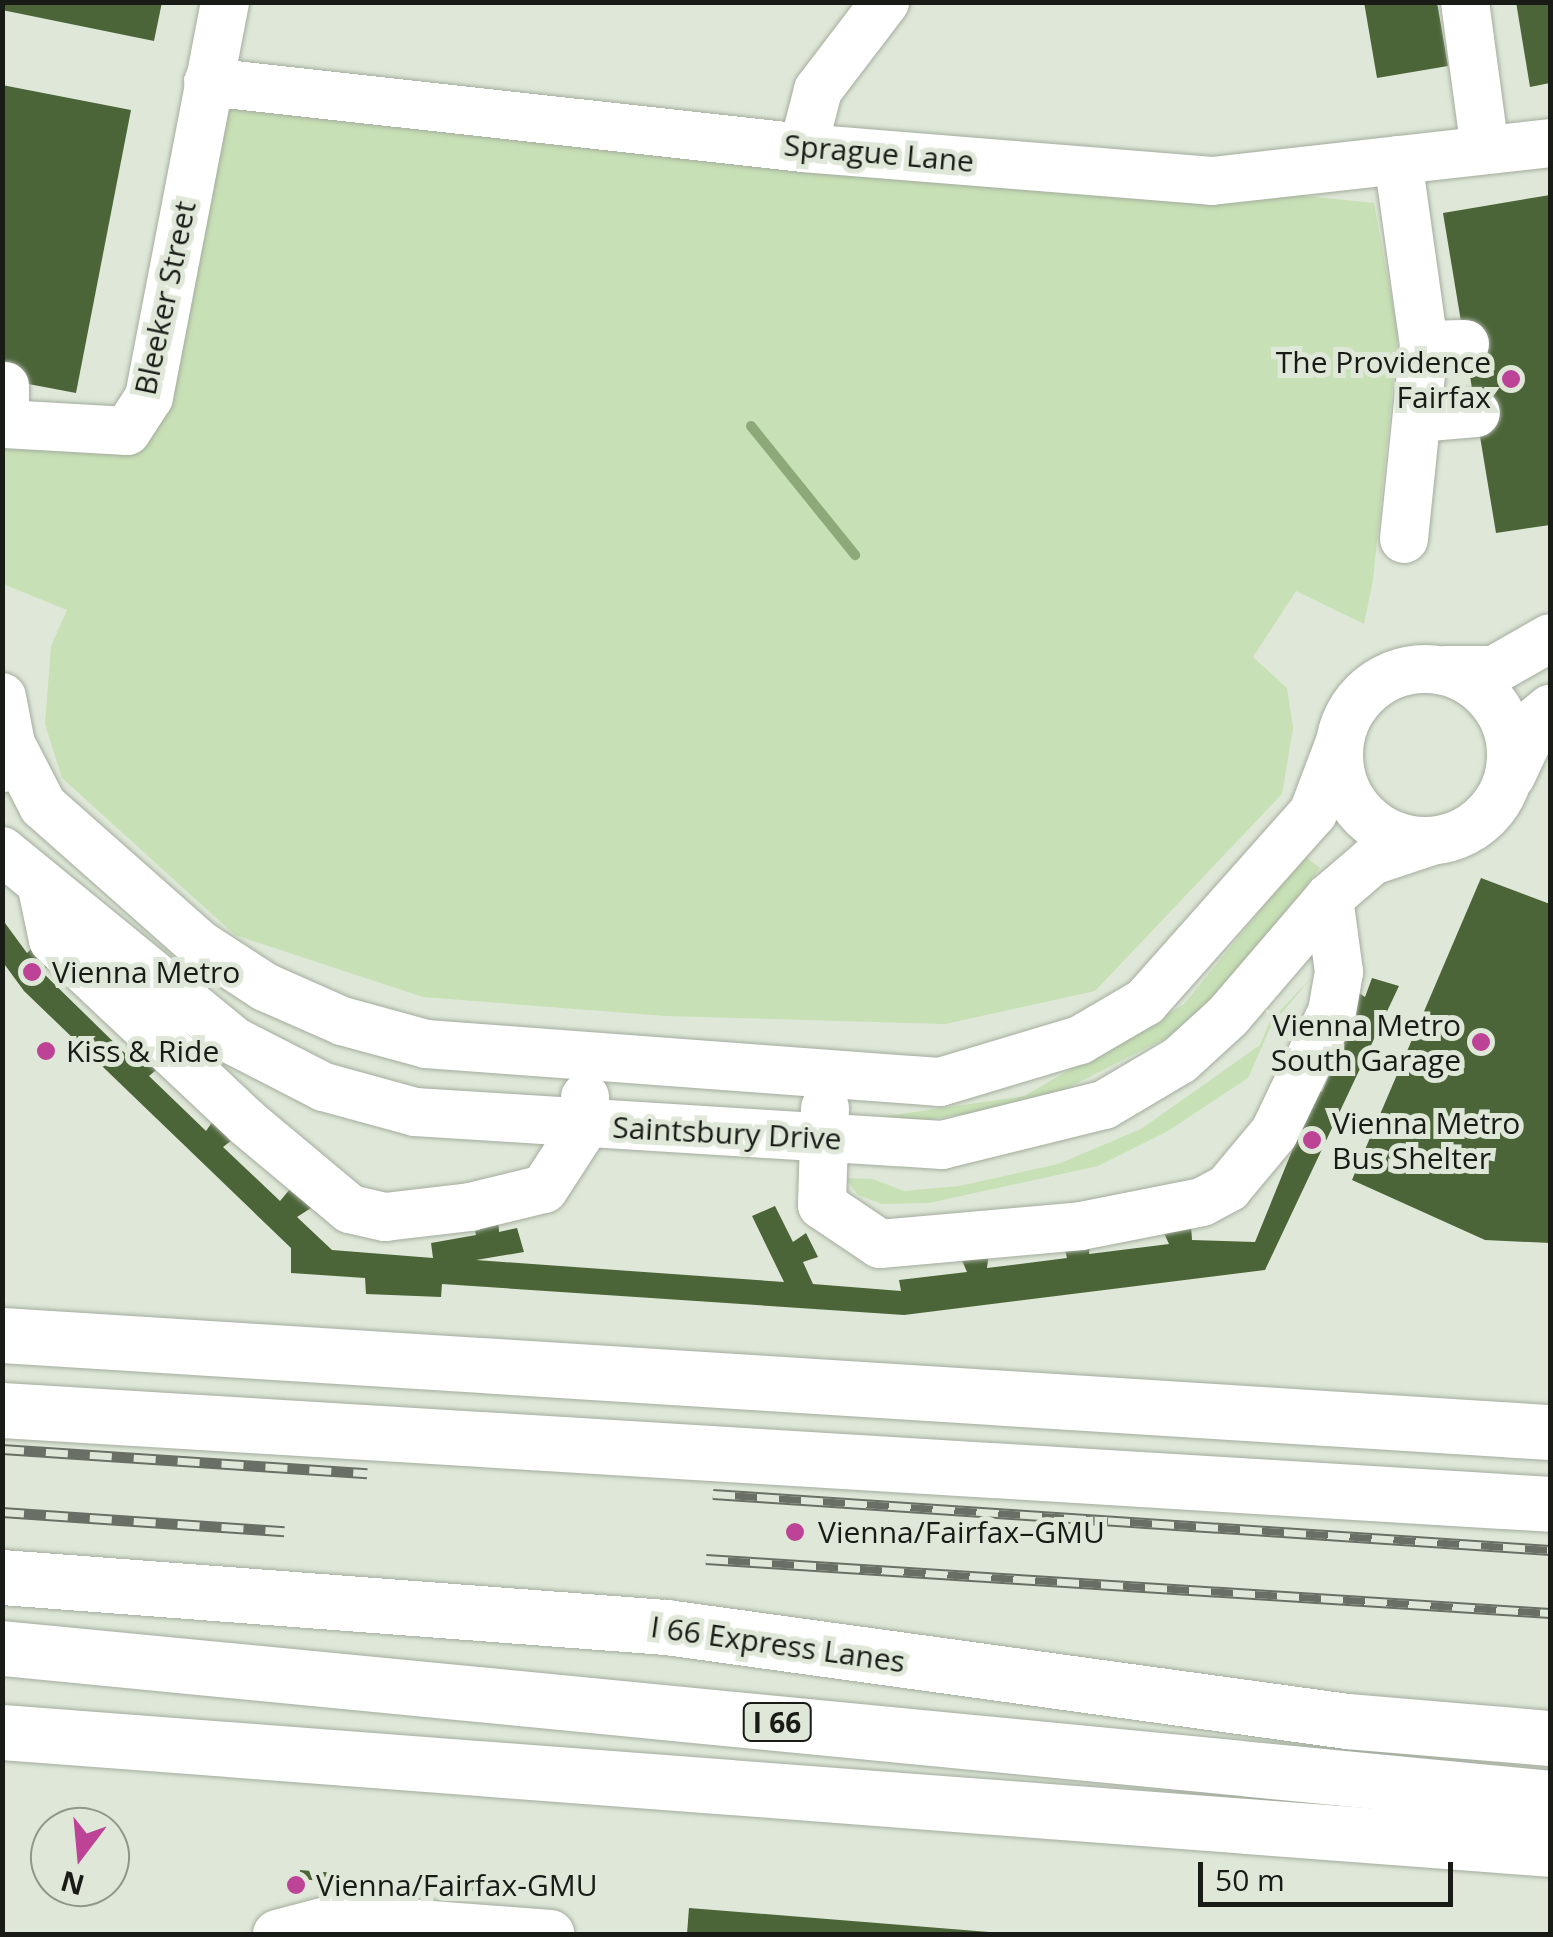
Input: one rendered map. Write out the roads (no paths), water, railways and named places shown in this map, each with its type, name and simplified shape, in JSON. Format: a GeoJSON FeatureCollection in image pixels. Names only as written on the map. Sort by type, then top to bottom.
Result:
{"type":"FeatureCollection","features":[{"type":"Feature","properties":{"kind":"highway"},"geometry":{"type":"LineString","coordinates":[[2,1332],[1550,1432]]}},
{"type":"Feature","properties":{"kind":"highway"},"geometry":{"type":"LineString","coordinates":[[2,1410],[1550,1504]]}},
{"type":"Feature","properties":{"kind":"highway","name":"I 66 Express Lanes"},"geometry":{"type":"LineString","coordinates":[[2,1578],[666,1627],[1347,1721],[1550,1738]]}},
{"type":"Feature","properties":{"kind":"highway","name":"I 66"},"geometry":{"type":"LineString","coordinates":[[2,1648],[1550,1798]]}},
{"type":"Feature","properties":{"kind":"highway"},"geometry":{"type":"LineString","coordinates":[[2,1732],[1550,1849]]}},
{"type":"Feature","properties":{"kind":"street","name":"Bleeker Street"},"geometry":{"type":"LineString","coordinates":[[5,386],[6,424],[128,432],[149,398],[225,2]]}},
{"type":"Feature","properties":{"kind":"street"},"geometry":{"type":"LineString","coordinates":[[803,148],[804,122],[818,90],[885,2]]}},
{"type":"Feature","properties":{"kind":"street"},"geometry":{"type":"LineString","coordinates":[[1466,2],[1485,150]]}},
{"type":"Feature","properties":{"kind":"street","name":"Sprague Lane"},"geometry":{"type":"LineString","coordinates":[[208,82],[803,148],[1212,181],[1550,143]]}},
{"type":"Feature","properties":{"kind":"street"},"geometry":{"type":"LineString","coordinates":[[1398,160],[1445,344],[1417,418],[1404,539]]}},
{"type":"Feature","properties":{"kind":"street"},"geometry":{"type":"LineString","coordinates":[[1417,418],[1476,413]]}},
{"type":"Feature","properties":{"kind":"street"},"geometry":{"type":"LineString","coordinates":[[1550,638],[1494,670],[1401,672],[1362,694],[1346,719],[1338,748],[1341,777],[1354,804],[1374,826],[1428,842],[1479,824],[1509,779],[1538,719],[1550,709]]}},
{"type":"Feature","properties":{"kind":"street"},"geometry":{"type":"LineString","coordinates":[[1445,670],[1472,681],[1494,702],[1512,752],[1509,779]]}},
{"type":"Feature","properties":{"kind":"street","name":"Saintsbury Drive"},"geometry":{"type":"LineString","coordinates":[[2,697],[6,756],[44,806],[199,944],[265,988],[342,1021],[426,1044],[940,1082],[1080,1040],[1146,1002],[1313,813],[1338,748]]}},
{"type":"Feature","properties":{"kind":"street","name":"Saintsbury Drive"},"geometry":{"type":"LineString","coordinates":[[2,852],[234,1041],[324,1088],[415,1112],[942,1145],[1104,1105],[1180,1060],[1228,1016],[1329,898],[1372,861],[1428,842]]}},
{"type":"Feature","properties":{"kind":"street"},"geometry":{"type":"LineString","coordinates":[[41,883],[53,940],[246,1122],[350,1210],[385,1217],[470,1207],[544,1189],[586,1124],[584,1092],[564,1055]]}},
{"type":"Feature","properties":{"kind":"street"},"geometry":{"type":"LineString","coordinates":[[828,1075],[822,1205],[880,1244],[1063,1228],[1202,1202],[1228,1188],[1274,1133],[1332,1012],[1339,972],[1329,898]]}},
{"type":"Feature","properties":{"kind":"street"},"geometry":{"type":"LineString","coordinates":[[277,1934],[338,1918],[550,1934]]}},
{"type":"Feature","properties":{"kind":"waterway"},"geometry":{"type":"LineString","coordinates":[[751,426],[855,555]]}},
{"type":"Feature","properties":{"kind":"railway"},"geometry":{"type":"LineString","coordinates":[[2,1449],[367,1473]]}},
{"type":"Feature","properties":{"kind":"railway"},"geometry":{"type":"LineString","coordinates":[[713,1494],[1550,1550]]}},
{"type":"Feature","properties":{"kind":"railway"},"geometry":{"type":"LineString","coordinates":[[2,1512],[284,1531]]}},
{"type":"Feature","properties":{"kind":"railway"},"geometry":{"type":"LineString","coordinates":[[706,1559],[1550,1613]]}},
{"type":"Feature","properties":{"kind":"place","name":"The Providence Fairfax"},"geometry":{"type":"Point","coordinates":[1511,379]}},
{"type":"Feature","properties":{"kind":"place","name":"Vienna Metro"},"geometry":{"type":"Point","coordinates":[32,972]}},
{"type":"Feature","properties":{"kind":"place","name":"Vienna Metro South Garage"},"geometry":{"type":"Point","coordinates":[1481,1042]}},
{"type":"Feature","properties":{"kind":"place","name":"Kiss & Ride"},"geometry":{"type":"Point","coordinates":[46,1051]}},
{"type":"Feature","properties":{"kind":"place","name":"Vienna Metro Bus Shelter"},"geometry":{"type":"Point","coordinates":[1312,1140]}},
{"type":"Feature","properties":{"kind":"place","name":"Vienna/Fairfax–GMU"},"geometry":{"type":"Point","coordinates":[795,1532]}},
{"type":"Feature","properties":{"kind":"place","name":"Vienna/Fairfax-GMU"},"geometry":{"type":"Point","coordinates":[296,1885]}}]}
